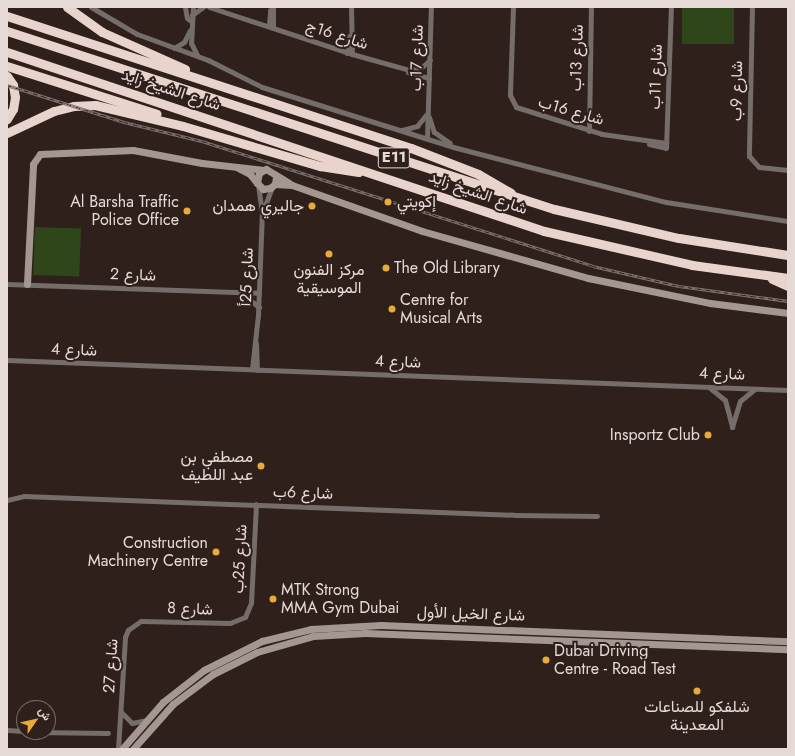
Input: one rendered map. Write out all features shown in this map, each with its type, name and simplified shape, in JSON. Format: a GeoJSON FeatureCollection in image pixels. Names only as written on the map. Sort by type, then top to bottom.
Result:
{"type":"FeatureCollection","features":[{"type":"Feature","properties":{"kind":"highway"},"geometry":{"type":"LineString","coordinates":[[67,7],[102,32],[216,83]]}},
{"type":"Feature","properties":{"kind":"highway"},"geometry":{"type":"LineString","coordinates":[[7,16],[216,83],[443,160],[486,178],[516,198]]}},
{"type":"Feature","properties":{"kind":"highway","name":"شارع الشيخ زايد"},"geometry":{"type":"LineString","coordinates":[[7,31],[516,198],[648,232],[788,255]]}},
{"type":"Feature","properties":{"kind":"highway","name":"شارع الشيخ زايد"},"geometry":{"type":"LineString","coordinates":[[7,52],[486,212],[573,238],[684,264],[767,277],[788,278]]}},
{"type":"Feature","properties":{"kind":"highway"},"geometry":{"type":"LineString","coordinates":[[7,66],[168,118],[183,126]]}},
{"type":"Feature","properties":{"kind":"highway"},"geometry":{"type":"LineString","coordinates":[[7,76],[12,85],[15,97],[13,109],[7,119]]}},
{"type":"Feature","properties":{"kind":"highway"},"geometry":{"type":"LineString","coordinates":[[7,133],[54,111],[85,105],[105,107],[183,126],[320,166],[370,172]]}},
{"type":"Feature","properties":{"kind":"highway"},"geometry":{"type":"LineString","coordinates":[[767,277],[788,286]]}},
{"type":"Feature","properties":{"kind":"main road"},"geometry":{"type":"LineString","coordinates":[[27,284],[33,164],[40,154],[132,150],[271,171],[274,183]]}},
{"type":"Feature","properties":{"kind":"main road"},"geometry":{"type":"LineString","coordinates":[[232,166],[247,171],[258,184],[266,189],[274,183],[292,185],[422,231],[588,278],[703,302],[788,313]]}},
{"type":"Feature","properties":{"kind":"main road"},"geometry":{"type":"LineString","coordinates":[[258,184],[259,173],[264,170]]}},
{"type":"Feature","properties":{"kind":"main road","name":"شارع الخيل الأول"},"geometry":{"type":"LineString","coordinates":[[122,749],[146,720],[183,685],[226,657],[274,638],[324,627],[381,625],[788,640]]}},
{"type":"Feature","properties":{"kind":"main road","name":"شارع الخيل الأول"},"geometry":{"type":"LineString","coordinates":[[133,749],[173,704],[213,674],[262,650],[313,636],[365,633],[788,649]]}},
{"type":"Feature","properties":{"kind":"street"},"geometry":{"type":"LineString","coordinates":[[91,7],[136,34],[198,56],[262,87],[398,130],[464,150],[666,202],[788,220]]}},
{"type":"Feature","properties":{"kind":"street"},"geometry":{"type":"LineString","coordinates":[[185,7],[187,18],[191,18]]}},
{"type":"Feature","properties":{"kind":"street"},"geometry":{"type":"LineString","coordinates":[[189,7],[191,18]]}},
{"type":"Feature","properties":{"kind":"street"},"geometry":{"type":"LineString","coordinates":[[193,7],[190,30],[192,47],[198,56]]}},
{"type":"Feature","properties":{"kind":"street"},"geometry":{"type":"LineString","coordinates":[[191,18],[204,7]]}},
{"type":"Feature","properties":{"kind":"street","name":"شارع 16ج"},"geometry":{"type":"LineString","coordinates":[[209,7],[350,53],[413,70],[430,60]]}},
{"type":"Feature","properties":{"kind":"street"},"geometry":{"type":"LineString","coordinates":[[271,27],[272,7]]}},
{"type":"Feature","properties":{"kind":"street"},"geometry":{"type":"LineString","coordinates":[[350,53],[351,7]]}},
{"type":"Feature","properties":{"kind":"street","name":"شارع 17ب"},"geometry":{"type":"LineString","coordinates":[[426,138],[431,7]]}},
{"type":"Feature","properties":{"kind":"street","name":"شارع 16ب"},"geometry":{"type":"LineString","coordinates":[[513,7],[510,95],[512,103],[518,109],[586,130],[666,145]]}},
{"type":"Feature","properties":{"kind":"street","name":"شارع 13ب"},"geometry":{"type":"LineString","coordinates":[[586,130],[591,7]]}},
{"type":"Feature","properties":{"kind":"street","name":"شارع 11ب"},"geometry":{"type":"LineString","coordinates":[[666,145],[671,7]]}},
{"type":"Feature","properties":{"kind":"street","name":"شارع 9ب"},"geometry":{"type":"LineString","coordinates":[[752,7],[748,153],[753,164],[762,167],[788,170]]}},
{"type":"Feature","properties":{"kind":"street"},"geometry":{"type":"LineString","coordinates":[[174,48],[184,42],[190,30]]}},
{"type":"Feature","properties":{"kind":"street","name":"شارع 16ج"},"geometry":{"type":"LineString","coordinates":[[388,64],[429,78]]}},
{"type":"Feature","properties":{"kind":"street","name":"شارع 17ب"},"geometry":{"type":"LineString","coordinates":[[398,130],[417,126],[428,110]]}},
{"type":"Feature","properties":{"kind":"street","name":"شارع 17ب"},"geometry":{"type":"LineString","coordinates":[[428,110],[430,126],[436,134],[464,150]]}},
{"type":"Feature","properties":{"kind":"street"},"geometry":{"type":"LineString","coordinates":[[262,213],[274,183]]}},
{"type":"Feature","properties":{"kind":"street"},"geometry":{"type":"LineString","coordinates":[[258,184],[262,213]]}},
{"type":"Feature","properties":{"kind":"street","name":"شارع 25أ"},"geometry":{"type":"LineString","coordinates":[[255,369],[259,307],[262,213]]}},
{"type":"Feature","properties":{"kind":"street","name":"شارع 2"},"geometry":{"type":"LineString","coordinates":[[7,284],[259,293]]}},
{"type":"Feature","properties":{"kind":"street"},"geometry":{"type":"LineString","coordinates":[[236,292],[247,297],[259,307]]}},
{"type":"Feature","properties":{"kind":"street","name":"شارع 4"},"geometry":{"type":"LineString","coordinates":[[7,360],[788,390]]}},
{"type":"Feature","properties":{"kind":"street"},"geometry":{"type":"LineString","coordinates":[[710,387],[725,400],[732,427],[740,401],[756,389]]}},
{"type":"Feature","properties":{"kind":"street","name":"شارع 6ب"},"geometry":{"type":"LineString","coordinates":[[8,499],[24,496],[515,515],[597,516]]}},
{"type":"Feature","properties":{"kind":"street","name":"شارع 25ب"},"geometry":{"type":"LineString","coordinates":[[247,614],[251,603],[256,504]]}},
{"type":"Feature","properties":{"kind":"street","name":"شارع 8"},"geometry":{"type":"LineString","coordinates":[[130,627],[144,621],[230,623],[240,621],[247,614]]}},
{"type":"Feature","properties":{"kind":"street","name":"شارع 27"},"geometry":{"type":"LineString","coordinates":[[118,749],[125,637],[130,627]]}},
{"type":"Feature","properties":{"kind":"street","name":"شارع 27"},"geometry":{"type":"LineString","coordinates":[[121,708],[125,718],[132,723],[146,720]]}},
{"type":"Feature","properties":{"kind":"street"},"geometry":{"type":"LineString","coordinates":[[56,732],[108,733]]}},
{"type":"Feature","properties":{"kind":"green space"},"geometry":{"type":"Polygon","coordinates":[[[682,7],[734,7],[734,44],[682,44],[682,7]]]}},
{"type":"Feature","properties":{"kind":"green space"},"geometry":{"type":"Polygon","coordinates":[[[35,227],[81,229],[79,277],[33,275],[35,227]]]}},
{"type":"Feature","properties":{"kind":"railway"},"geometry":{"type":"LineString","coordinates":[[7,85],[124,122],[202,141],[593,266],[679,286],[788,301]]}},
{"type":"Feature","properties":{"kind":"place","name":"إكويتي"},"geometry":{"type":"Point","coordinates":[388,202]}},
{"type":"Feature","properties":{"kind":"place","name":"جاليري همدان"},"geometry":{"type":"Point","coordinates":[312,206]}},
{"type":"Feature","properties":{"kind":"place","name":"Al Barsha Traffic Police Office"},"geometry":{"type":"Point","coordinates":[187,211]}},
{"type":"Feature","properties":{"kind":"place","name":"مركز الفنون الموسيقية"},"geometry":{"type":"Point","coordinates":[329,254]}},
{"type":"Feature","properties":{"kind":"place","name":"The Old Library"},"geometry":{"type":"Point","coordinates":[386,268]}},
{"type":"Feature","properties":{"kind":"place","name":"Centre for Musical Arts"},"geometry":{"type":"Point","coordinates":[392,309]}},
{"type":"Feature","properties":{"kind":"place","name":"Insportz Club"},"geometry":{"type":"Point","coordinates":[708,435]}},
{"type":"Feature","properties":{"kind":"place","name":"مصطفي بن عبد اللطيف"},"geometry":{"type":"Point","coordinates":[261,466]}},
{"type":"Feature","properties":{"kind":"place","name":"Construction Machinery Centre"},"geometry":{"type":"Point","coordinates":[216,552]}},
{"type":"Feature","properties":{"kind":"place","name":"MTK Strong MMA Gym Dubai"},"geometry":{"type":"Point","coordinates":[273,599]}},
{"type":"Feature","properties":{"kind":"place","name":"Dubai Driving Centre - Road Test"},"geometry":{"type":"Point","coordinates":[546,660]}},
{"type":"Feature","properties":{"kind":"place","name":"شلفكو للصناعات المعدينة"},"geometry":{"type":"Point","coordinates":[697,691]}}]}
